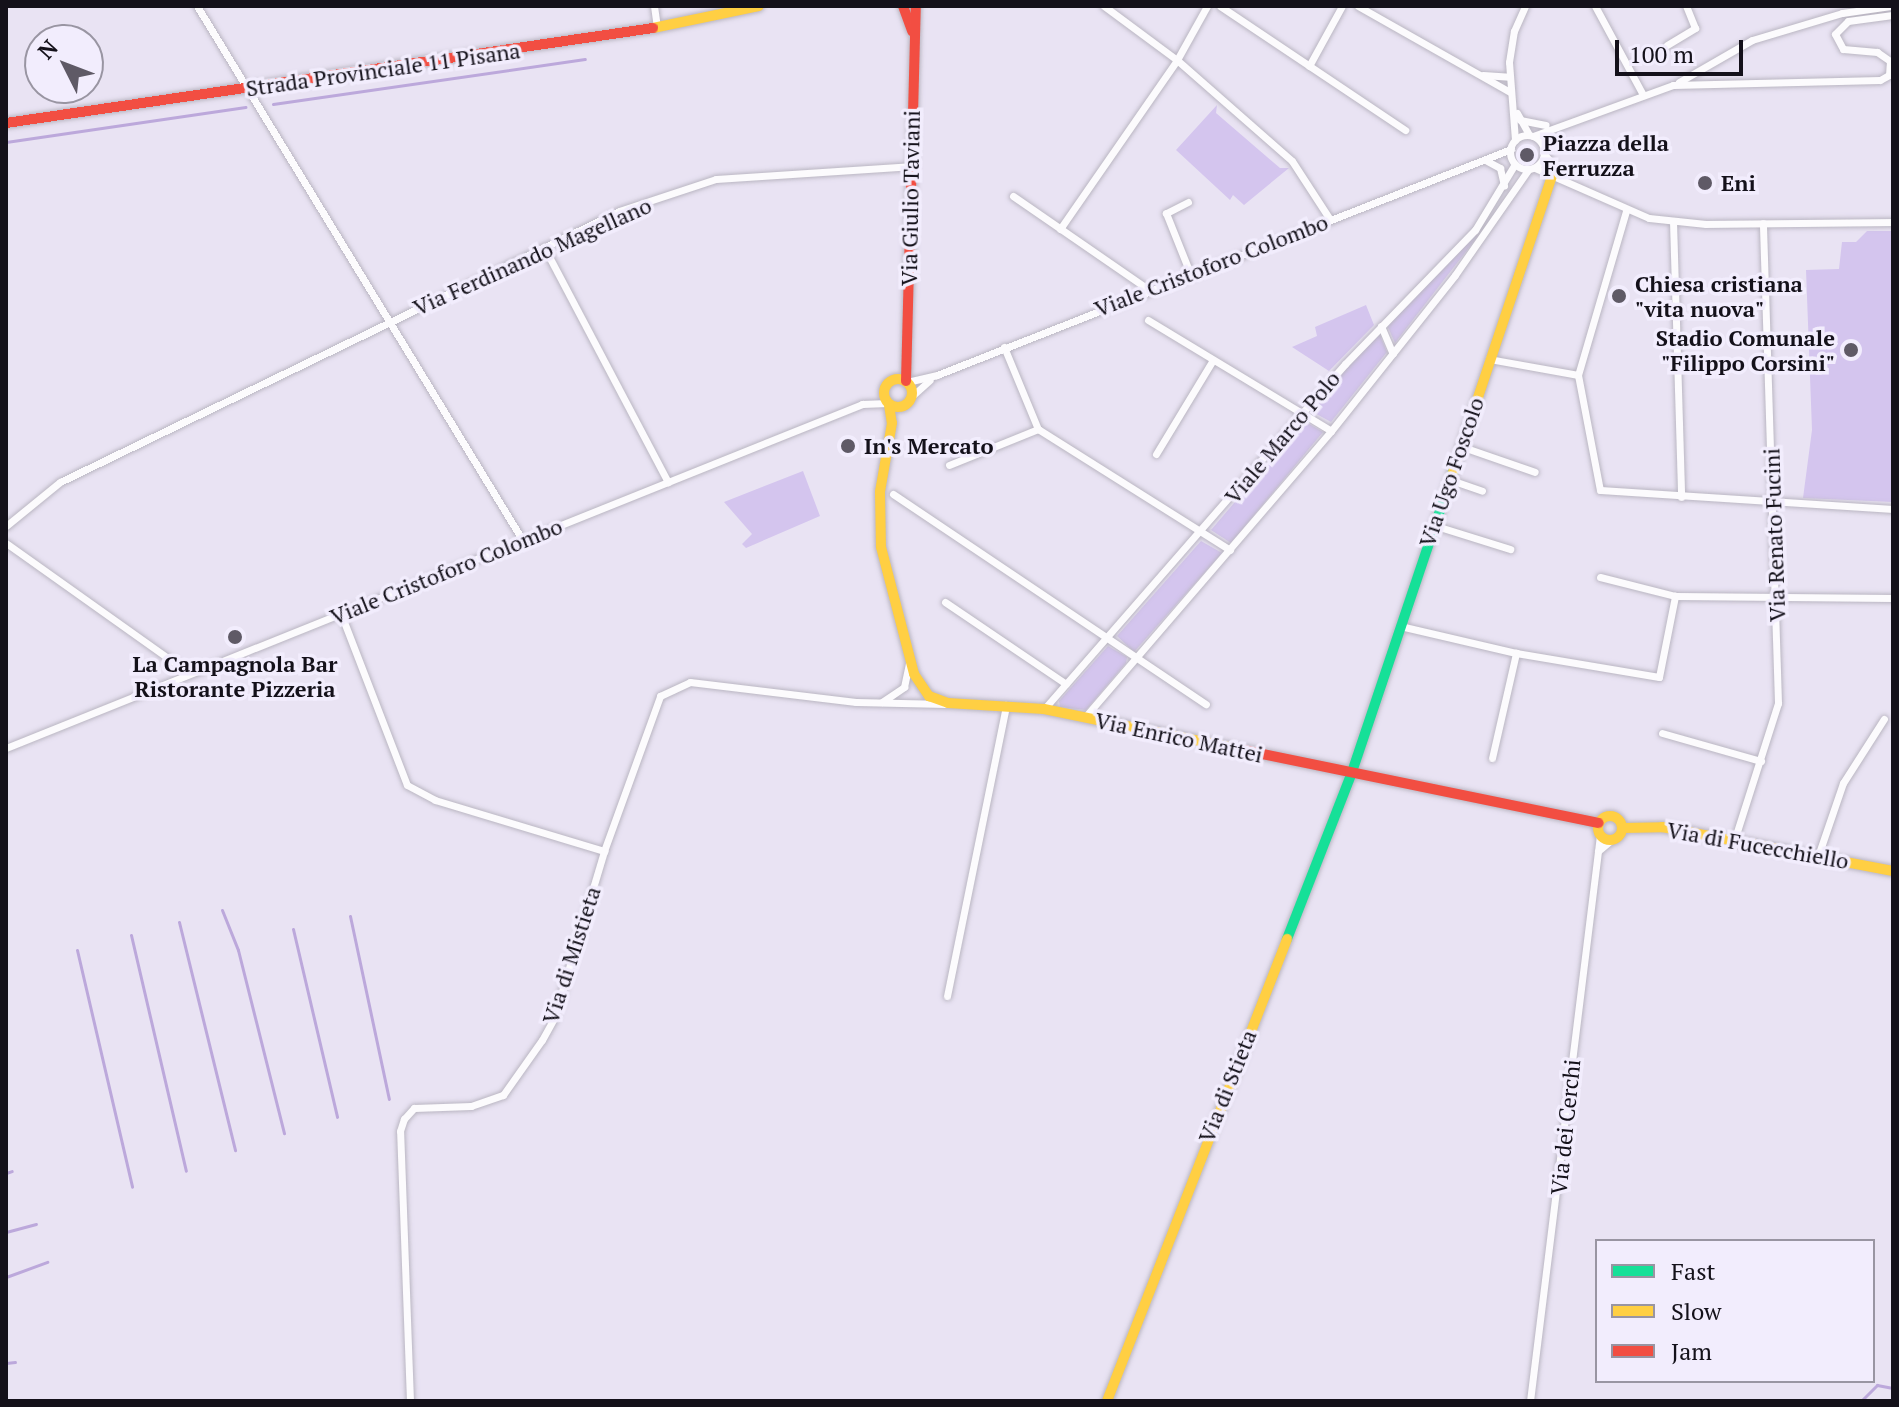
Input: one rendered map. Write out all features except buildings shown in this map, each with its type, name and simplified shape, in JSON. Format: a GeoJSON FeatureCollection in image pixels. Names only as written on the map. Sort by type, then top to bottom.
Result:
{"type":"FeatureCollection","features":[{"type":"Feature","properties":{"kind":"main road","name":"Strada Provinciale 11 Pisana"},"geometry":{"type":"LineString","coordinates":[[6,123],[657,28],[759,6]]}},
{"type":"Feature","properties":{"kind":"main road","name":"Via Giulio Taviani"},"geometry":{"type":"LineString","coordinates":[[903,6],[914,37]]}},
{"type":"Feature","properties":{"kind":"main road","name":"Via Giulio Taviani"},"geometry":{"type":"LineString","coordinates":[[906,382],[903,360],[916,6]]}},
{"type":"Feature","properties":{"kind":"main road","name":"Via Ugo Foscolo"},"geometry":{"type":"LineString","coordinates":[[1352,772],[1489,359],[1558,175]]}},
{"type":"Feature","properties":{"kind":"main road"},"geometry":{"type":"LineString","coordinates":[[903,360],[884,392],[892,423],[880,492],[881,547],[909,661],[924,691],[948,703]]}},
{"type":"Feature","properties":{"kind":"main road"},"geometry":{"type":"LineString","coordinates":[[892,423],[908,401],[906,382]]}},
{"type":"Feature","properties":{"kind":"main road","name":"Viale Cristoforo Colombo"},"geometry":{"type":"LineString","coordinates":[[888,383],[906,382]]}},
{"type":"Feature","properties":{"kind":"main road","name":"Viale Cristoforo Colombo"},"geometry":{"type":"LineString","coordinates":[[888,404],[908,401]]}},
{"type":"Feature","properties":{"kind":"main road","name":"Via Enrico Mattei"},"geometry":{"type":"LineString","coordinates":[[948,703],[1044,709],[1352,772]]}},
{"type":"Feature","properties":{"kind":"main road"},"geometry":{"type":"LineString","coordinates":[[1352,772],[1599,823],[1605,838],[1623,828]]}},
{"type":"Feature","properties":{"kind":"main road","name":"Via di Stieta"},"geometry":{"type":"LineString","coordinates":[[1107,1401],[1352,772]]}},
{"type":"Feature","properties":{"kind":"main road","name":"Via di Fucecchiello"},"geometry":{"type":"LineString","coordinates":[[1599,823],[1614,816],[1623,828],[1662,827],[1893,871]]}},
{"type":"Feature","properties":{"kind":"street"},"geometry":{"type":"LineString","coordinates":[[197,6],[391,319],[523,541]]}},
{"type":"Feature","properties":{"kind":"street"},"geometry":{"type":"LineString","coordinates":[[654,6],[657,28]]}},
{"type":"Feature","properties":{"kind":"street"},"geometry":{"type":"LineString","coordinates":[[1104,6],[1177,60],[1292,161],[1329,218]]}},
{"type":"Feature","properties":{"kind":"street"},"geometry":{"type":"LineString","coordinates":[[1060,229],[1177,60],[1207,6]]}},
{"type":"Feature","properties":{"kind":"street"},"geometry":{"type":"LineString","coordinates":[[1220,6],[1405,130]]}},
{"type":"Feature","properties":{"kind":"street"},"geometry":{"type":"LineString","coordinates":[[1309,66],[1342,6]]}},
{"type":"Feature","properties":{"kind":"street"},"geometry":{"type":"LineString","coordinates":[[1358,6],[1510,92]]}},
{"type":"Feature","properties":{"kind":"street"},"geometry":{"type":"LineString","coordinates":[[1525,6],[1514,31],[1510,92],[1520,120],[1531,136],[1542,143]]}},
{"type":"Feature","properties":{"kind":"street"},"geometry":{"type":"LineString","coordinates":[[1595,6],[1642,93]]}},
{"type":"Feature","properties":{"kind":"street"},"geometry":{"type":"LineString","coordinates":[[1667,45],[1695,28],[1686,6]]}},
{"type":"Feature","properties":{"kind":"street"},"geometry":{"type":"LineString","coordinates":[[1673,85],[1752,40],[1885,6]]}},
{"type":"Feature","properties":{"kind":"street"},"geometry":{"type":"LineString","coordinates":[[1515,140],[1642,93],[1673,85],[1880,80],[1889,75],[1890,61],[1877,52],[1843,49],[1835,34],[1848,21],[1893,15]]}},
{"type":"Feature","properties":{"kind":"street"},"geometry":{"type":"LineString","coordinates":[[1482,75],[1509,77]]}},
{"type":"Feature","properties":{"kind":"street"},"geometry":{"type":"LineString","coordinates":[[1513,103],[1515,140],[1511,149],[1514,162],[1558,175],[1626,211],[1673,221],[1893,222]]}},
{"type":"Feature","properties":{"kind":"street"},"geometry":{"type":"LineString","coordinates":[[1520,120],[1535,127],[1552,126]]}},
{"type":"Feature","properties":{"kind":"street"},"geometry":{"type":"LineString","coordinates":[[1552,126],[1542,143],[1544,154],[1558,175]]}},
{"type":"Feature","properties":{"kind":"street","name":"Viale Cristoforo Colombo"},"geometry":{"type":"LineString","coordinates":[[906,382],[937,375],[1148,289],[1329,218],[1487,161],[1511,149]]}},
{"type":"Feature","properties":{"kind":"street"},"geometry":{"type":"LineString","coordinates":[[1531,169],[1544,154]]}},
{"type":"Feature","properties":{"kind":"street"},"geometry":{"type":"LineString","coordinates":[[1487,161],[1500,168],[1504,187]]}},
{"type":"Feature","properties":{"kind":"street","name":"Viale Cristoforo Colombo"},"geometry":{"type":"LineString","coordinates":[[1487,161],[1514,162]]}},
{"type":"Feature","properties":{"kind":"street","name":"Viale Marco Polo"},"geometry":{"type":"LineString","coordinates":[[1044,709],[1381,326],[1475,230],[1504,187],[1514,162]]}},
{"type":"Feature","properties":{"kind":"street","name":"Via Ferdinando Magellano"},"geometry":{"type":"LineString","coordinates":[[6,526],[60,482],[619,211],[716,179],[910,166]]}},
{"type":"Feature","properties":{"kind":"street","name":"Viale Marco Polo"},"geometry":{"type":"LineString","coordinates":[[1085,717],[1331,431],[1393,354],[1531,169]]}},
{"type":"Feature","properties":{"kind":"street"},"geometry":{"type":"LineString","coordinates":[[1013,196],[1148,289]]}},
{"type":"Feature","properties":{"kind":"street"},"geometry":{"type":"LineString","coordinates":[[1188,202],[1166,213],[1190,273]]}},
{"type":"Feature","properties":{"kind":"street"},"geometry":{"type":"LineString","coordinates":[[1626,211],[1578,375],[1600,490],[1772,504],[1893,509]]}},
{"type":"Feature","properties":{"kind":"street"},"geometry":{"type":"LineString","coordinates":[[1673,221],[1681,497]]}},
{"type":"Feature","properties":{"kind":"street","name":"Via Renato Fucini"},"geometry":{"type":"LineString","coordinates":[[1734,841],[1778,703],[1763,223]]}},
{"type":"Feature","properties":{"kind":"street"},"geometry":{"type":"LineString","coordinates":[[544,247],[668,482]]}},
{"type":"Feature","properties":{"kind":"street"},"geometry":{"type":"LineString","coordinates":[[1148,320],[1331,431]]}},
{"type":"Feature","properties":{"kind":"street"},"geometry":{"type":"LineString","coordinates":[[1381,326],[1393,354]]}},
{"type":"Feature","properties":{"kind":"street"},"geometry":{"type":"LineString","coordinates":[[1004,347],[1038,429],[1230,550]]}},
{"type":"Feature","properties":{"kind":"street"},"geometry":{"type":"LineString","coordinates":[[1489,359],[1578,375]]}},
{"type":"Feature","properties":{"kind":"street"},"geometry":{"type":"LineString","coordinates":[[1156,454],[1213,360]]}},
{"type":"Feature","properties":{"kind":"street","name":"Viale Cristoforo Colombo"},"geometry":{"type":"LineString","coordinates":[[908,401],[937,375]]}},
{"type":"Feature","properties":{"kind":"street","name":"Viale Cristoforo Colombo"},"geometry":{"type":"LineString","coordinates":[[6,748],[862,404],[888,404]]}},
{"type":"Feature","properties":{"kind":"street"},"geometry":{"type":"LineString","coordinates":[[949,465],[1038,429]]}},
{"type":"Feature","properties":{"kind":"street"},"geometry":{"type":"LineString","coordinates":[[1460,446],[1535,472]]}},
{"type":"Feature","properties":{"kind":"street"},"geometry":{"type":"LineString","coordinates":[[1448,479],[1482,491]]}},
{"type":"Feature","properties":{"kind":"street"},"geometry":{"type":"LineString","coordinates":[[893,494],[1206,704]]}},
{"type":"Feature","properties":{"kind":"street"},"geometry":{"type":"LineString","coordinates":[[1433,525],[1510,549]]}},
{"type":"Feature","properties":{"kind":"street"},"geometry":{"type":"LineString","coordinates":[[6,543],[189,673]]}},
{"type":"Feature","properties":{"kind":"street"},"geometry":{"type":"LineString","coordinates":[[1600,577],[1675,596],[1893,598]]}},
{"type":"Feature","properties":{"kind":"street"},"geometry":{"type":"LineString","coordinates":[[1400,626],[1516,653],[1659,677],[1675,596]]}},
{"type":"Feature","properties":{"kind":"street"},"geometry":{"type":"LineString","coordinates":[[945,602],[1066,684]]}},
{"type":"Feature","properties":{"kind":"street"},"geometry":{"type":"LineString","coordinates":[[341,614],[407,785],[435,800],[604,851]]}},
{"type":"Feature","properties":{"kind":"street"},"geometry":{"type":"LineString","coordinates":[[1492,758],[1516,653]]}},
{"type":"Feature","properties":{"kind":"street"},"geometry":{"type":"LineString","coordinates":[[880,703],[904,687],[909,661]]}},
{"type":"Feature","properties":{"kind":"street","name":"Via di Mistieta"},"geometry":{"type":"LineString","coordinates":[[410,1401],[400,1131],[404,1119],[414,1108],[489,1102],[513,1082],[554,1018],[604,851],[657,703],[677,684],[739,685],[880,703],[948,703]]}},
{"type":"Feature","properties":{"kind":"street"},"geometry":{"type":"LineString","coordinates":[[947,996],[1006,705]]}},
{"type":"Feature","properties":{"kind":"street"},"geometry":{"type":"LineString","coordinates":[[1818,856],[1843,783],[1884,719]]}},
{"type":"Feature","properties":{"kind":"street"},"geometry":{"type":"LineString","coordinates":[[1662,733],[1761,761]]}},
{"type":"Feature","properties":{"kind":"street","name":"Via dei Cerchi"},"geometry":{"type":"LineString","coordinates":[[1530,1401],[1596,853],[1605,838]]}},
{"type":"Feature","properties":{"kind":"shaded area"},"geometry":{"type":"Polygon","coordinates":[[[1217,105],[1216,113],[1280,168],[1289,168],[1244,205],[1233,195],[1230,200],[1176,150],[1217,105]]]}},
{"type":"Feature","properties":{"kind":"shaded area","name":"Stadio Comunale \"Filippo Corsini\""},"geometry":{"type":"Polygon","coordinates":[[[1867,231],[1893,231],[1893,502],[1803,498],[1812,430],[1806,270],[1839,269],[1842,242],[1856,242],[1867,231]]]}},
{"type":"Feature","properties":{"kind":"shaded area"},"geometry":{"type":"Polygon","coordinates":[[[1474,234],[1478,236],[1395,343],[1387,325],[1474,234]]]}},
{"type":"Feature","properties":{"kind":"shaded area"},"geometry":{"type":"Polygon","coordinates":[[[1366,305],[1374,325],[1329,371],[1292,347],[1317,336],[1315,327],[1366,305]]]}},
{"type":"Feature","properties":{"kind":"shaded area"},"geometry":{"type":"Polygon","coordinates":[[[1379,333],[1387,352],[1331,422],[1309,410],[1379,333]]]}},
{"type":"Feature","properties":{"kind":"shaded area"},"geometry":{"type":"Polygon","coordinates":[[[1304,421],[1323,432],[1231,543],[1211,530],[1304,421]]]}},
{"type":"Feature","properties":{"kind":"shaded area"},"geometry":{"type":"Polygon","coordinates":[[[803,471],[820,516],[746,548],[742,544],[752,534],[724,502],[803,471]]]}},
{"type":"Feature","properties":{"kind":"shaded area"},"geometry":{"type":"Polygon","coordinates":[[[1201,541],[1222,553],[1134,652],[1117,636],[1201,541]]]}},
{"type":"Feature","properties":{"kind":"shaded area"},"geometry":{"type":"Polygon","coordinates":[[[1108,646],[1127,657],[1126,663],[1086,710],[1060,707],[1059,701],[1108,646]]]}},
{"type":"Feature","properties":{"kind":"waterway"},"geometry":{"type":"LineString","coordinates":[[273,104],[585,59]]}},
{"type":"Feature","properties":{"kind":"waterway"},"geometry":{"type":"LineString","coordinates":[[6,142],[245,107]]}},
{"type":"Feature","properties":{"kind":"waterway"},"geometry":{"type":"LineString","coordinates":[[222,910],[238,950],[284,1133]]}},
{"type":"Feature","properties":{"kind":"waterway"},"geometry":{"type":"LineString","coordinates":[[350,916],[389,1099]]}},
{"type":"Feature","properties":{"kind":"waterway"},"geometry":{"type":"LineString","coordinates":[[179,922],[235,1150]]}},
{"type":"Feature","properties":{"kind":"waterway"},"geometry":{"type":"LineString","coordinates":[[293,929],[337,1117]]}},
{"type":"Feature","properties":{"kind":"waterway"},"geometry":{"type":"LineString","coordinates":[[131,935],[186,1171]]}},
{"type":"Feature","properties":{"kind":"waterway"},"geometry":{"type":"LineString","coordinates":[[77,950],[132,1187]]}},
{"type":"Feature","properties":{"kind":"waterway"},"geometry":{"type":"LineString","coordinates":[[6,1173],[12,1171]]}},
{"type":"Feature","properties":{"kind":"waterway"},"geometry":{"type":"LineString","coordinates":[[6,1232],[36,1224]]}},
{"type":"Feature","properties":{"kind":"waterway"},"geometry":{"type":"LineString","coordinates":[[6,1277],[47,1262]]}},
{"type":"Feature","properties":{"kind":"waterway"},"geometry":{"type":"LineString","coordinates":[[6,1363],[15,1362]]}},
{"type":"Feature","properties":{"kind":"waterway"},"geometry":{"type":"LineString","coordinates":[[1861,1401],[1877,1385],[1893,1388]]}},
{"type":"Feature","properties":{"kind":"traffic: fast"},"geometry":{"type":"LineString","coordinates":[[1287,939],[1352,772],[1453,472]]}},
{"type":"Feature","properties":{"kind":"traffic: slow"},"geometry":{"type":"LineString","coordinates":[[653,28],[759,6]]}},
{"type":"Feature","properties":{"kind":"traffic: slow"},"geometry":{"type":"LineString","coordinates":[[1453,472],[1553,173]]}},
{"type":"Feature","properties":{"kind":"traffic: slow"},"geometry":{"type":"LineString","coordinates":[[898,379],[908,383],[912,393],[908,403],[898,407],[888,403],[884,393],[888,383],[898,379]]}},
{"type":"Feature","properties":{"kind":"traffic: slow"},"geometry":{"type":"LineString","coordinates":[[889,405],[892,423],[880,492],[881,547],[914,674],[929,696],[948,703],[1044,709],[1243,750]]}},
{"type":"Feature","properties":{"kind":"traffic: slow"},"geometry":{"type":"LineString","coordinates":[[1610,816],[1619,819],[1622,828],[1619,837],[1610,840],[1601,837],[1598,828],[1601,819],[1610,816]]}},
{"type":"Feature","properties":{"kind":"traffic: slow"},"geometry":{"type":"LineString","coordinates":[[1623,828],[1662,827],[1893,871]]}},
{"type":"Feature","properties":{"kind":"traffic: slow"},"geometry":{"type":"LineString","coordinates":[[1107,1401],[1287,939]]}},
{"type":"Feature","properties":{"kind":"traffic: jam"},"geometry":{"type":"LineString","coordinates":[[903,6],[912,31]]}},
{"type":"Feature","properties":{"kind":"traffic: jam"},"geometry":{"type":"LineString","coordinates":[[906,381],[916,6]]}},
{"type":"Feature","properties":{"kind":"traffic: jam"},"geometry":{"type":"LineString","coordinates":[[6,123],[653,28]]}},
{"type":"Feature","properties":{"kind":"traffic: jam"},"geometry":{"type":"LineString","coordinates":[[1243,750],[1599,823]]}},
{"type":"Feature","properties":{"kind":"place","name":"Piazza della Ferruzza"},"geometry":{"type":"Point","coordinates":[1527,155]}},
{"type":"Feature","properties":{"kind":"place","name":"Eni"},"geometry":{"type":"Point","coordinates":[1705,183]}},
{"type":"Feature","properties":{"kind":"place","name":"Chiesa cristiana \"vita nuova\""},"geometry":{"type":"Point","coordinates":[1619,296]}},
{"type":"Feature","properties":{"kind":"place","name":"Stadio Comunale \"Filippo Corsini\""},"geometry":{"type":"Point","coordinates":[1851,350]}},
{"type":"Feature","properties":{"kind":"place","name":"In's Mercato"},"geometry":{"type":"Point","coordinates":[848,446]}},
{"type":"Feature","properties":{"kind":"place","name":"La Campagnola Bar Ristorante Pizzeria"},"geometry":{"type":"Point","coordinates":[235,637]}}]}
